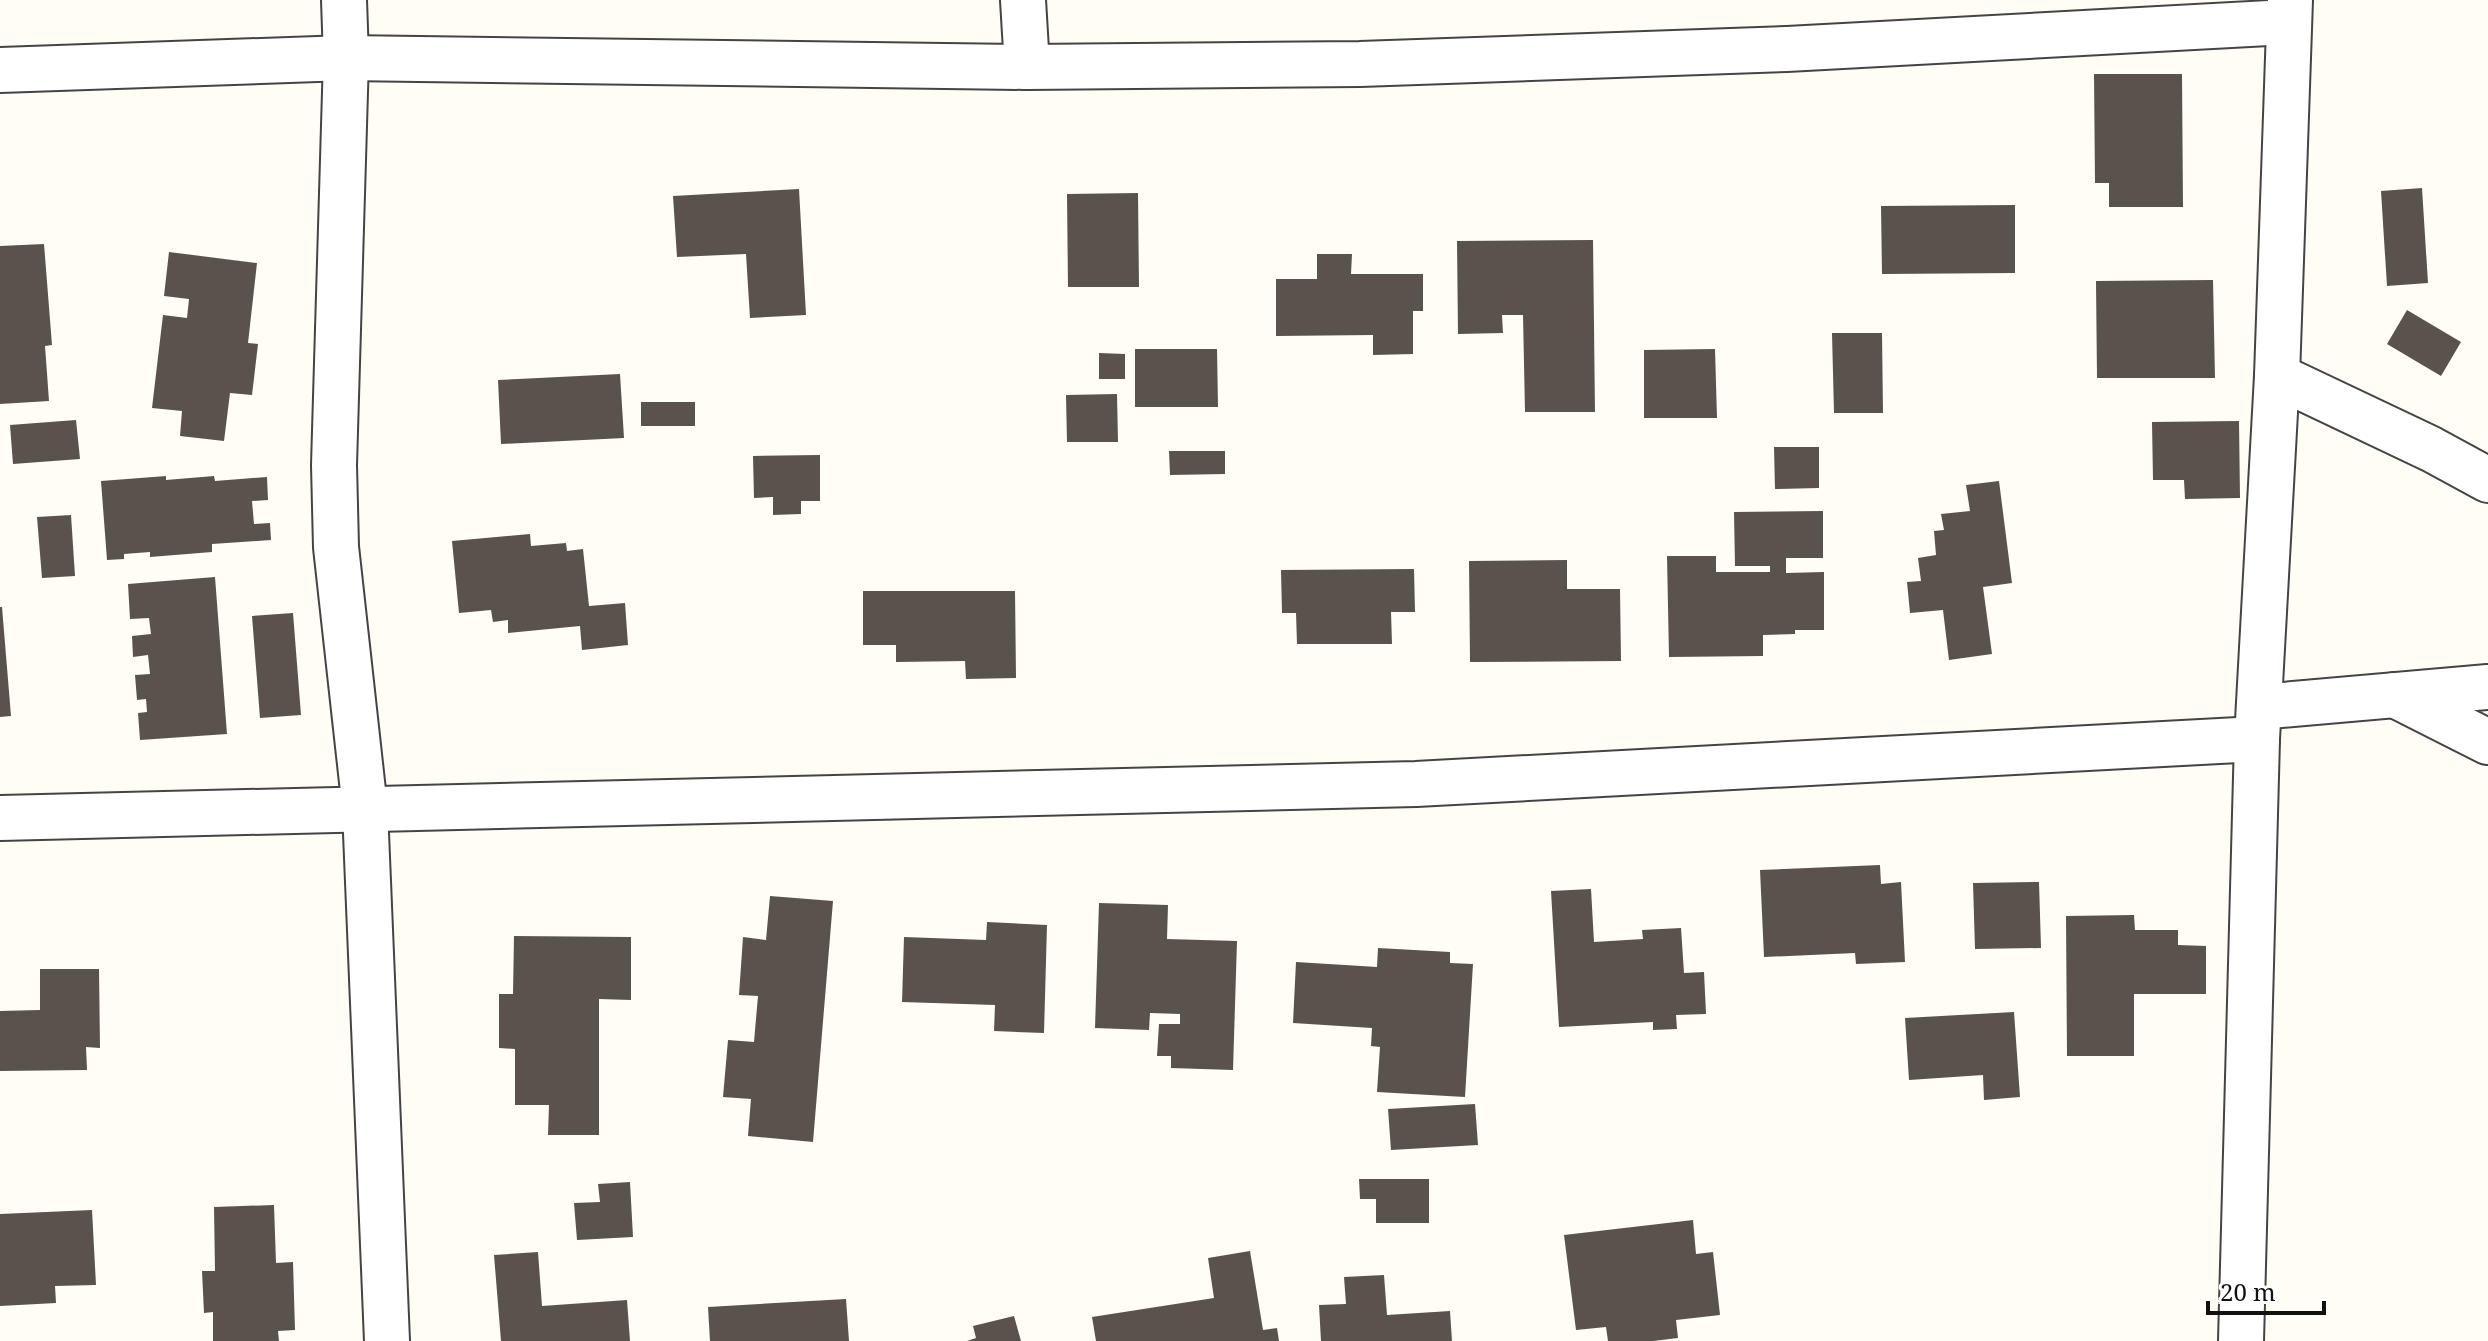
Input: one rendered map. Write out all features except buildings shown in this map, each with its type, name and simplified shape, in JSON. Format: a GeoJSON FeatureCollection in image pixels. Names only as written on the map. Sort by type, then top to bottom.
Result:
{"type":"FeatureCollection","features":[{"type":"Feature","properties":{"kind":"street"},"geometry":{"type":"LineString","coordinates":[[344,0],[346,58],[335,520],[365,809],[387,1341]]}},
{"type":"Feature","properties":{"kind":"street"},"geometry":{"type":"LineString","coordinates":[[1023,0],[1027,67]]}},
{"type":"Feature","properties":{"kind":"street"},"geometry":{"type":"LineString","coordinates":[[0,70],[346,58],[1027,67],[1360,64],[1755,50],[2289,11],[2277,376],[2258,723],[2241,1341]]}},
{"type":"Feature","properties":{"kind":"street"},"geometry":{"type":"LineString","coordinates":[[2277,376],[2431,449],[2488,480]]}},
{"type":"Feature","properties":{"kind":"street"},"geometry":{"type":"LineString","coordinates":[[0,818],[1416,784],[2258,723],[2395,695],[2488,687]]}},
{"type":"Feature","properties":{"kind":"street"},"geometry":{"type":"LineString","coordinates":[[2395,695],[2488,742]]}}]}
